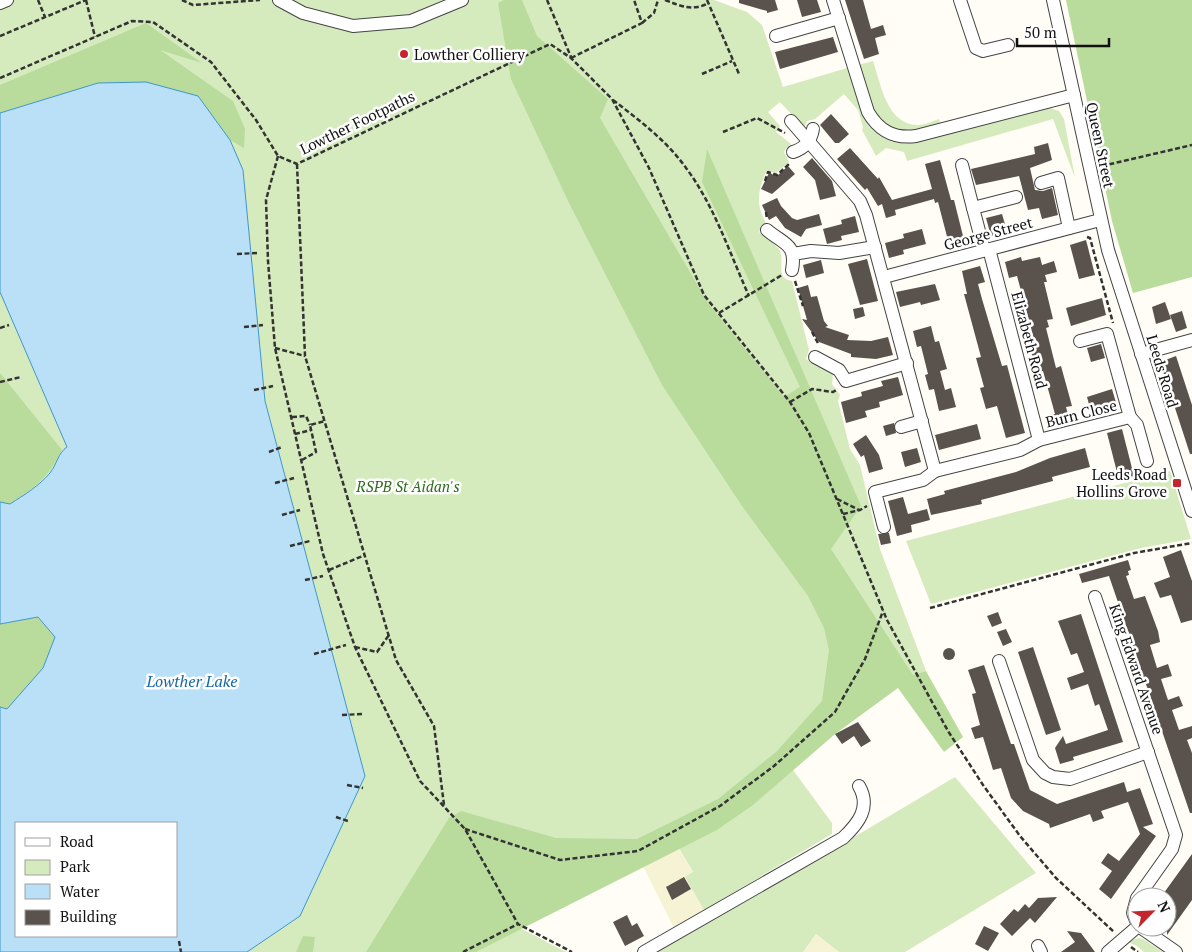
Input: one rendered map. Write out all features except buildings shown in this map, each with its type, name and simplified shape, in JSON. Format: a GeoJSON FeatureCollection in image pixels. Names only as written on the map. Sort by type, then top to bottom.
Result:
{"type":"FeatureCollection","features":[{"type":"Feature","properties":{"kind":"street"},"geometry":{"type":"LineString","coordinates":[[0,3],[6,0]]}},
{"type":"Feature","properties":{"kind":"street"},"geometry":{"type":"LineString","coordinates":[[279,0],[303,12],[353,26],[411,21],[462,0]]}},
{"type":"Feature","properties":{"kind":"street"},"geometry":{"type":"LineString","coordinates":[[833,0],[868,112],[879,128],[896,136],[906,137],[923,134],[1074,95]]}},
{"type":"Feature","properties":{"kind":"street"},"geometry":{"type":"LineString","coordinates":[[960,0],[976,48],[983,51],[1008,45]]}},
{"type":"Feature","properties":{"kind":"street","name":"Queen Street"},"geometry":{"type":"LineString","coordinates":[[1053,0],[1100,220],[1122,296]]}},
{"type":"Feature","properties":{"kind":"street"},"geometry":{"type":"LineString","coordinates":[[776,36],[839,18]]}},
{"type":"Feature","properties":{"kind":"street"},"geometry":{"type":"LineString","coordinates":[[791,121],[802,147],[860,201],[884,277],[934,471]]}},
{"type":"Feature","properties":{"kind":"street"},"geometry":{"type":"LineString","coordinates":[[802,147],[813,129]]}},
{"type":"Feature","properties":{"kind":"street","name":"Elizabeth Road"},"geometry":{"type":"LineString","coordinates":[[962,165],[1039,440]]}},
{"type":"Feature","properties":{"kind":"street"},"geometry":{"type":"LineString","coordinates":[[1041,183],[1058,178],[1075,227]]}},
{"type":"Feature","properties":{"kind":"street"},"geometry":{"type":"LineString","coordinates":[[974,208],[1016,197]]}},
{"type":"Feature","properties":{"kind":"street","name":"George Street"},"geometry":{"type":"LineString","coordinates":[[884,277],[1100,220]]}},
{"type":"Feature","properties":{"kind":"street"},"geometry":{"type":"LineString","coordinates":[[767,230],[777,238],[785,241],[793,254],[792,270]]}},
{"type":"Feature","properties":{"kind":"street"},"geometry":{"type":"LineString","coordinates":[[793,254],[811,251],[839,253],[875,247]]}},
{"type":"Feature","properties":{"kind":"street","name":"Leeds Road"},"geometry":{"type":"LineString","coordinates":[[1122,296],[1192,512]]}},
{"type":"Feature","properties":{"kind":"street"},"geometry":{"type":"LineString","coordinates":[[1080,341],[1107,334]]}},
{"type":"Feature","properties":{"kind":"street","name":"Burn Close"},"geometry":{"type":"LineString","coordinates":[[1107,334],[1130,417],[1139,432],[1147,462]]}},
{"type":"Feature","properties":{"kind":"street"},"geometry":{"type":"LineString","coordinates":[[1141,354],[1192,341]]}},
{"type":"Feature","properties":{"kind":"street"},"geometry":{"type":"LineString","coordinates":[[815,357],[838,370],[846,381],[907,363]]}},
{"type":"Feature","properties":{"kind":"street","name":"Burn Close"},"geometry":{"type":"LineString","coordinates":[[875,492],[923,480],[934,471],[1020,450],[1039,440],[1130,417]]}},
{"type":"Feature","properties":{"kind":"street"},"geometry":{"type":"LineString","coordinates":[[901,427],[922,421]]}},
{"type":"Feature","properties":{"kind":"street"},"geometry":{"type":"LineString","coordinates":[[875,492],[884,527]]}},
{"type":"Feature","properties":{"kind":"street","name":"King Edward Avenue"},"geometry":{"type":"LineString","coordinates":[[1095,597],[1176,835],[1172,849],[1144,887]]}},
{"type":"Feature","properties":{"kind":"street","name":"King Edward Avenue"},"geometry":{"type":"LineString","coordinates":[[999,660],[1034,760],[1045,773],[1053,777],[1070,779],[1148,752]]}},
{"type":"Feature","properties":{"kind":"street"},"geometry":{"type":"LineString","coordinates":[[644,952],[843,838],[855,826],[861,816],[865,796],[859,786]]}},
{"type":"Feature","properties":{"kind":"street"},"geometry":{"type":"LineString","coordinates":[[1108,952],[1127,934]]}},
{"type":"Feature","properties":{"kind":"street"},"geometry":{"type":"LineString","coordinates":[[1154,937],[1176,952]]}},
{"type":"Feature","properties":{"kind":"path"},"geometry":{"type":"LineString","coordinates":[[38,0],[45,18]]}},
{"type":"Feature","properties":{"kind":"path"},"geometry":{"type":"LineString","coordinates":[[0,36],[86,0],[95,37]]}},
{"type":"Feature","properties":{"kind":"path"},"geometry":{"type":"LineString","coordinates":[[182,0],[193,5],[260,0]]}},
{"type":"Feature","properties":{"kind":"path"},"geometry":{"type":"LineString","coordinates":[[547,0],[571,58],[612,99],[652,131],[686,168],[708,207],[748,296]]}},
{"type":"Feature","properties":{"kind":"path"},"geometry":{"type":"LineString","coordinates":[[634,0],[642,23]]}},
{"type":"Feature","properties":{"kind":"path"},"geometry":{"type":"LineString","coordinates":[[571,58],[642,23],[654,14],[658,0]]}},
{"type":"Feature","properties":{"kind":"path"},"geometry":{"type":"LineString","coordinates":[[665,0],[687,8],[696,9],[707,4]]}},
{"type":"Feature","properties":{"kind":"path"},"geometry":{"type":"LineString","coordinates":[[707,0],[707,4],[739,74]]}},
{"type":"Feature","properties":{"kind":"path"},"geometry":{"type":"LineString","coordinates":[[0,78],[132,21],[153,22],[183,40],[211,62],[256,120],[278,156],[266,200],[268,261],[275,348],[329,570],[355,647],[420,781],[465,829],[518,924],[572,952]]}},
{"type":"Feature","properties":{"kind":"path","name":"Lowther Footpaths"},"geometry":{"type":"LineString","coordinates":[[278,156],[296,164],[550,44],[571,58]]}},
{"type":"Feature","properties":{"kind":"path"},"geometry":{"type":"LineString","coordinates":[[702,74],[733,61]]}},
{"type":"Feature","properties":{"kind":"path"},"geometry":{"type":"LineString","coordinates":[[612,99],[649,168],[704,294],[790,402],[809,434],[883,610],[948,731],[983,786],[1020,836],[1056,878],[1121,939],[1138,952]]}},
{"type":"Feature","properties":{"kind":"path"},"geometry":{"type":"LineString","coordinates":[[723,132],[754,119],[760,119],[802,147],[794,160],[777,175],[768,172],[765,182]]}},
{"type":"Feature","properties":{"kind":"path"},"geometry":{"type":"LineString","coordinates":[[1098,160],[1099,167],[1192,145]]}},
{"type":"Feature","properties":{"kind":"path"},"geometry":{"type":"LineString","coordinates":[[296,164],[305,356],[396,660],[434,726],[444,806]]}},
{"type":"Feature","properties":{"kind":"path"},"geometry":{"type":"LineString","coordinates":[[1075,227],[1090,238],[1113,325],[1107,334]]}},
{"type":"Feature","properties":{"kind":"path"},"geometry":{"type":"LineString","coordinates":[[237,254],[257,253]]}},
{"type":"Feature","properties":{"kind":"path"},"geometry":{"type":"LineString","coordinates":[[719,313],[792,270],[803,306]]}},
{"type":"Feature","properties":{"kind":"path"},"geometry":{"type":"LineString","coordinates":[[0,328],[9,325]]}},
{"type":"Feature","properties":{"kind":"path"},"geometry":{"type":"LineString","coordinates":[[244,327],[263,325]]}},
{"type":"Feature","properties":{"kind":"path"},"geometry":{"type":"LineString","coordinates":[[275,348],[305,356]]}},
{"type":"Feature","properties":{"kind":"path"},"geometry":{"type":"LineString","coordinates":[[0,382],[22,376]]}},
{"type":"Feature","properties":{"kind":"path"},"geometry":{"type":"LineString","coordinates":[[790,402],[812,389],[835,392],[846,381]]}},
{"type":"Feature","properties":{"kind":"path"},"geometry":{"type":"LineString","coordinates":[[254,390],[273,386]]}},
{"type":"Feature","properties":{"kind":"path"},"geometry":{"type":"LineString","coordinates":[[292,417],[306,416],[310,425],[316,452],[302,460]]}},
{"type":"Feature","properties":{"kind":"path"},"geometry":{"type":"LineString","coordinates":[[310,425],[325,421]]}},
{"type":"Feature","properties":{"kind":"path"},"geometry":{"type":"LineString","coordinates":[[295,434],[311,430]]}},
{"type":"Feature","properties":{"kind":"path"},"geometry":{"type":"LineString","coordinates":[[269,452],[282,448]]}},
{"type":"Feature","properties":{"kind":"path"},"geometry":{"type":"LineString","coordinates":[[275,483],[294,478]]}},
{"type":"Feature","properties":{"kind":"path"},"geometry":{"type":"LineString","coordinates":[[842,514],[860,510],[872,503],[875,492]]}},
{"type":"Feature","properties":{"kind":"path"},"geometry":{"type":"LineString","coordinates":[[836,498],[860,510]]}},
{"type":"Feature","properties":{"kind":"path"},"geometry":{"type":"LineString","coordinates":[[282,515],[300,510]]}},
{"type":"Feature","properties":{"kind":"path"},"geometry":{"type":"LineString","coordinates":[[290,546],[310,541]]}},
{"type":"Feature","properties":{"kind":"path"},"geometry":{"type":"LineString","coordinates":[[930,608],[1134,553],[1192,543]]}},
{"type":"Feature","properties":{"kind":"path"},"geometry":{"type":"LineString","coordinates":[[329,570],[365,555]]}},
{"type":"Feature","properties":{"kind":"path"},"geometry":{"type":"LineString","coordinates":[[305,580],[322,576]]}},
{"type":"Feature","properties":{"kind":"path"},"geometry":{"type":"LineString","coordinates":[[465,829],[560,860],[638,851],[720,806],[774,766],[834,712],[865,659],[883,610]]}},
{"type":"Feature","properties":{"kind":"path"},"geometry":{"type":"LineString","coordinates":[[355,647],[377,652],[389,635]]}},
{"type":"Feature","properties":{"kind":"path"},"geometry":{"type":"LineString","coordinates":[[314,654],[346,645]]}},
{"type":"Feature","properties":{"kind":"path"},"geometry":{"type":"LineString","coordinates":[[342,715],[362,714]]}},
{"type":"Feature","properties":{"kind":"path"},"geometry":{"type":"LineString","coordinates":[[347,785],[363,788]]}},
{"type":"Feature","properties":{"kind":"path"},"geometry":{"type":"LineString","coordinates":[[336,817],[348,821]]}},
{"type":"Feature","properties":{"kind":"path"},"geometry":{"type":"LineString","coordinates":[[463,952],[518,924]]}},
{"type":"Feature","properties":{"kind":"path"},"geometry":{"type":"LineString","coordinates":[[178,941],[181,952]]}},
{"type":"Feature","properties":{"kind":"shaded area"},"geometry":{"type":"Polygon","coordinates":[[[679,848],[693,873],[685,877],[704,910],[674,928],[643,866],[679,848]]]}},
{"type":"Feature","properties":{"kind":"shaded area"},"geometry":{"type":"Polygon","coordinates":[[[816,934],[839,952],[803,952],[816,934]]]}},
{"type":"Feature","properties":{"kind":"green space","name":"RSPB St Aidan's"},"geometry":{"type":"Polygon","coordinates":[[[0,0],[714,0],[747,12],[762,25],[783,87],[847,68],[868,125],[881,137],[891,141],[908,143],[1050,108],[1059,111],[1064,119],[1075,178],[1053,119],[907,161],[904,152],[886,148],[876,156],[862,130],[863,127],[858,110],[844,94],[815,119],[807,121],[804,128],[780,102],[768,112],[780,126],[776,132],[791,144],[784,152],[789,162],[776,173],[767,170],[764,177],[759,203],[766,223],[759,232],[778,248],[783,276],[792,281],[809,350],[806,359],[833,374],[832,384],[840,395],[838,401],[850,449],[860,465],[880,549],[926,671],[913,675],[835,734],[793,770],[832,823],[832,834],[704,910],[685,877],[693,872],[679,848],[520,928],[566,952],[0,952],[0,0]]]}},
{"type":"Feature","properties":{"kind":"green space"},"geometry":{"type":"Polygon","coordinates":[[[504,0],[522,0],[537,36],[608,99],[600,118],[708,303],[784,397],[800,387],[702,182],[707,149],[861,506],[831,549],[913,675],[926,671],[963,737],[944,752],[898,688],[835,734],[753,805],[717,830],[476,952],[366,952],[449,818],[461,811],[556,838],[637,839],[718,799],[776,752],[822,701],[829,650],[824,628],[808,596],[742,506],[662,385],[569,203],[511,79],[498,3],[504,0]]]}},
{"type":"Feature","properties":{"kind":"green space"},"geometry":{"type":"Polygon","coordinates":[[[1066,0],[1192,0],[1192,277],[1133,293],[1112,221],[1066,0]]]}},
{"type":"Feature","properties":{"kind":"green space"},"geometry":{"type":"Polygon","coordinates":[[[146,23],[202,63],[160,50],[233,101],[245,129],[244,148],[230,140],[198,96],[98,83],[0,113],[0,85],[146,23]]]}},
{"type":"Feature","properties":{"kind":"green space"},"geometry":{"type":"Polygon","coordinates":[[[873,61],[887,102],[900,119],[909,124],[920,125],[939,119],[941,125],[916,133],[886,128],[874,112],[858,65],[873,61]]]}},
{"type":"Feature","properties":{"kind":"green space"},"geometry":{"type":"Polygon","coordinates":[[[0,373],[62,450],[46,476],[10,504],[0,502],[0,373]]]}},
{"type":"Feature","properties":{"kind":"green space"},"geometry":{"type":"Polygon","coordinates":[[[1170,471],[1191,539],[1141,548],[931,604],[906,541],[1170,471]]]}},
{"type":"Feature","properties":{"kind":"green space"},"geometry":{"type":"Polygon","coordinates":[[[38,617],[55,637],[43,668],[7,709],[0,707],[0,624],[38,617]]]}},
{"type":"Feature","properties":{"kind":"green space"},"geometry":{"type":"Polygon","coordinates":[[[955,777],[1036,873],[905,952],[839,952],[816,934],[803,952],[654,952],[750,899],[955,777]]]}},
{"type":"Feature","properties":{"kind":"green space"},"geometry":{"type":"Polygon","coordinates":[[[303,936],[315,937],[313,952],[296,952],[303,936]]]}},
{"type":"Feature","properties":{"kind":"green space"},"geometry":{"type":"Polygon","coordinates":[[[1138,938],[1143,939],[1163,952],[1144,952],[1128,942],[1138,938]]]}},
{"type":"Feature","properties":{"kind":"water","name":"Lowther Lake"},"geometry":{"type":"Polygon","coordinates":[[[146,82],[198,96],[230,140],[243,170],[265,401],[365,776],[300,916],[247,952],[0,952],[0,707],[7,709],[43,668],[55,637],[38,617],[0,624],[0,502],[10,504],[46,478],[67,447],[0,292],[0,113],[98,83],[146,82]]]}},
{"type":"Feature","properties":{"kind":"place","name":"Lowther Colliery"},"geometry":{"type":"Point","coordinates":[404,54]}},
{"type":"Feature","properties":{"kind":"place","name":"Leeds Road Hollins Grove"},"geometry":{"type":"Point","coordinates":[1177,483]}}]}
